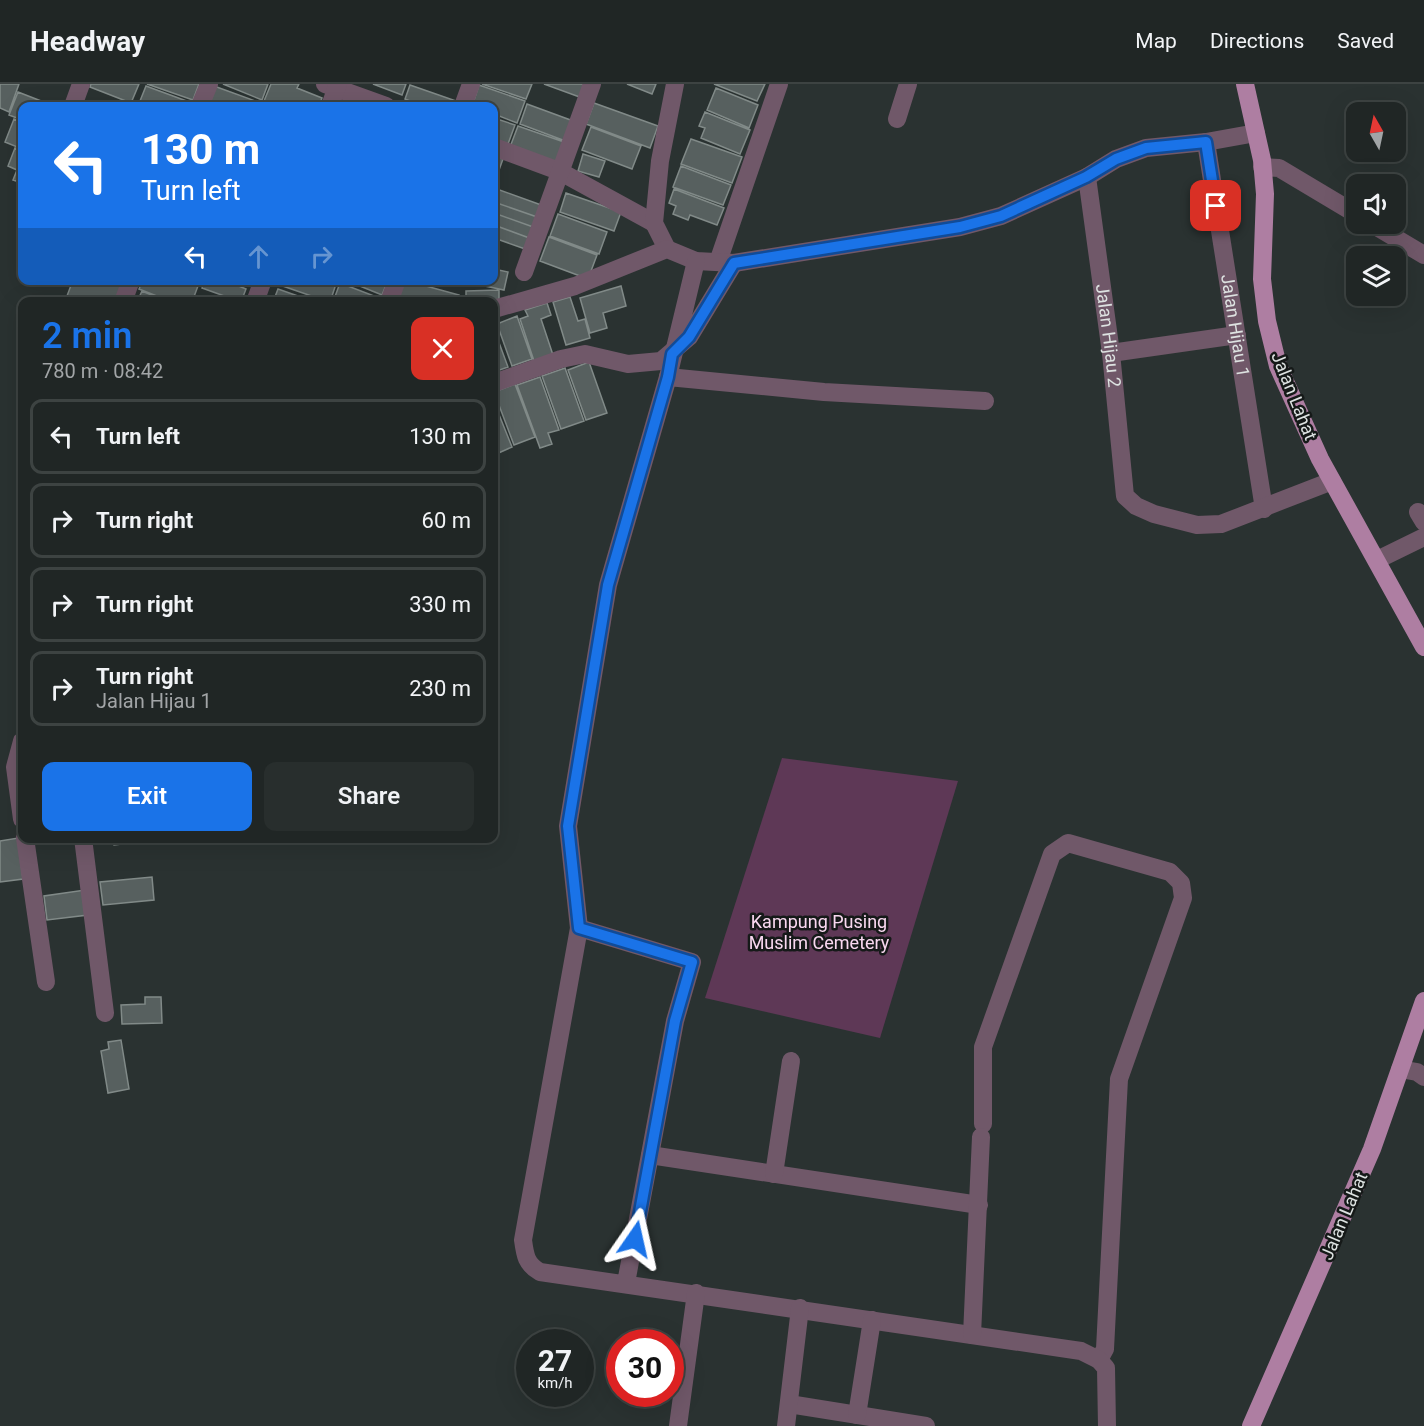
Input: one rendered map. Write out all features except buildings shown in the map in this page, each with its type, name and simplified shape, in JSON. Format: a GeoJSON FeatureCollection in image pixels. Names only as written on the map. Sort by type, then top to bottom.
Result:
{"type":"FeatureCollection","features":[{"type":"Feature","properties":{"kind":"main road","name":"Jalan Lahat"},"geometry":{"type":"LineString","coordinates":[[1245,84],[1262,167],[1265,194],[1262,279],[1267,321],[1278,366],[1332,481],[1424,647]]}},
{"type":"Feature","properties":{"kind":"main road","name":"Jalan Lahat"},"geometry":{"type":"LineString","coordinates":[[1251,1426],[1372,1149],[1424,1001]]}},
{"type":"Feature","properties":{"kind":"street"},"geometry":{"type":"LineString","coordinates":[[74,102],[81,84]]}},
{"type":"Feature","properties":{"kind":"street"},"geometry":{"type":"LineString","coordinates":[[202,102],[209,84]]}},
{"type":"Feature","properties":{"kind":"street"},"geometry":{"type":"LineString","coordinates":[[464,102],[471,84]]}},
{"type":"Feature","properties":{"kind":"street"},"geometry":{"type":"LineString","coordinates":[[524,272],[592,84]]}},
{"type":"Feature","properties":{"kind":"street"},"geometry":{"type":"LineString","coordinates":[[675,84],[660,161],[654,223],[667,249],[696,261],[726,262],[960,227],[1001,216],[1086,177],[1116,159],[1146,148],[1206,142],[1256,133]]}},
{"type":"Feature","properties":{"kind":"street"},"geometry":{"type":"LineString","coordinates":[[498,382],[561,359],[585,354],[628,364],[661,362],[689,337],[726,262],[779,84]]}},
{"type":"Feature","properties":{"kind":"street"},"geometry":{"type":"LineString","coordinates":[[897,119],[908,84]]}},
{"type":"Feature","properties":{"kind":"street"},"geometry":{"type":"LineString","coordinates":[[331,102],[333,85],[376,102]]}},
{"type":"Feature","properties":{"kind":"street","name":"Jalan Hijau 1"},"geometry":{"type":"LineString","coordinates":[[1206,142],[1264,509]]}},
{"type":"Feature","properties":{"kind":"street"},"geometry":{"type":"LineString","coordinates":[[498,148],[559,171],[654,223]]}},
{"type":"Feature","properties":{"kind":"street"},"geometry":{"type":"LineString","coordinates":[[1262,167],[1279,168],[1346,208]]}},
{"type":"Feature","properties":{"kind":"street","name":"Jalan Hijau 2"},"geometry":{"type":"LineString","coordinates":[[1086,177],[1111,354],[1125,495],[1136,507],[1197,525],[1221,524],[1264,509]]}},
{"type":"Feature","properties":{"kind":"street"},"geometry":{"type":"LineString","coordinates":[[1389,234],[1424,255]]}},
{"type":"Feature","properties":{"kind":"street"},"geometry":{"type":"LineString","coordinates":[[498,308],[575,286],[667,249]]}},
{"type":"Feature","properties":{"kind":"street"},"geometry":{"type":"LineString","coordinates":[[696,261],[668,377],[608,585],[568,826],[579,928],[523,1240],[525,1258],[531,1267],[540,1272],[800,1308],[1081,1351],[1099,1359],[1106,1368],[1107,1426]]}},
{"type":"Feature","properties":{"kind":"street"},"geometry":{"type":"LineString","coordinates":[[1111,354],[1237,335]]}},
{"type":"Feature","properties":{"kind":"street"},"geometry":{"type":"LineString","coordinates":[[668,377],[824,393],[984,401]]}},
{"type":"Feature","properties":{"kind":"street"},"geometry":{"type":"LineString","coordinates":[[1264,509],[1332,481]]}},
{"type":"Feature","properties":{"kind":"street"},"geometry":{"type":"LineString","coordinates":[[1377,560],[1424,537]]}},
{"type":"Feature","properties":{"kind":"street"},"geometry":{"type":"LineString","coordinates":[[18,751],[12,766],[18,798]]}},
{"type":"Feature","properties":{"kind":"street"},"geometry":{"type":"LineString","coordinates":[[26,843],[46,982]]}},
{"type":"Feature","properties":{"kind":"street"},"geometry":{"type":"LineString","coordinates":[[84,843],[105,1013]]}},
{"type":"Feature","properties":{"kind":"street"},"geometry":{"type":"LineString","coordinates":[[972,1335],[982,1131],[983,1047],[1052,854],[1068,843],[1170,872],[1181,883],[1183,898],[1119,1079],[1105,1349],[1099,1359]]}},
{"type":"Feature","properties":{"kind":"street"},"geometry":{"type":"LineString","coordinates":[[579,928],[692,962],[675,1021],[626,1284]]}},
{"type":"Feature","properties":{"kind":"street"},"geometry":{"type":"LineString","coordinates":[[774,1174],[791,1061]]}},
{"type":"Feature","properties":{"kind":"street"},"geometry":{"type":"LineString","coordinates":[[1400,1069],[1417,1072],[1424,1077]]}},
{"type":"Feature","properties":{"kind":"street"},"geometry":{"type":"LineString","coordinates":[[651,1155],[979,1205]]}},
{"type":"Feature","properties":{"kind":"street"},"geometry":{"type":"LineString","coordinates":[[678,1426],[696,1293]]}},
{"type":"Feature","properties":{"kind":"street"},"geometry":{"type":"LineString","coordinates":[[786,1426],[800,1308]]}},
{"type":"Feature","properties":{"kind":"street"},"geometry":{"type":"LineString","coordinates":[[857,1415],[872,1320]]}},
{"type":"Feature","properties":{"kind":"street"},"geometry":{"type":"LineString","coordinates":[[789,1404],[857,1415],[889,1423],[926,1426]]}},
{"type":"Feature","properties":{"kind":"green space","name":"Kampung Pusing Muslim Cemetery"},"geometry":{"type":"Polygon","coordinates":[[[782,758],[958,781],[880,1038],[705,998],[782,758]]]}},
{"type":"Feature","properties":{"kind":"route"},"geometry":{"type":"LineString","coordinates":[[635,1239],[675,1021],[692,962],[579,928],[568,826],[608,585],[668,377],[672,354],[689,337],[734,263],[913,236],[1001,216],[1086,177],[1116,159],[1146,148],[1206,142],[1216,206]]}}]}
